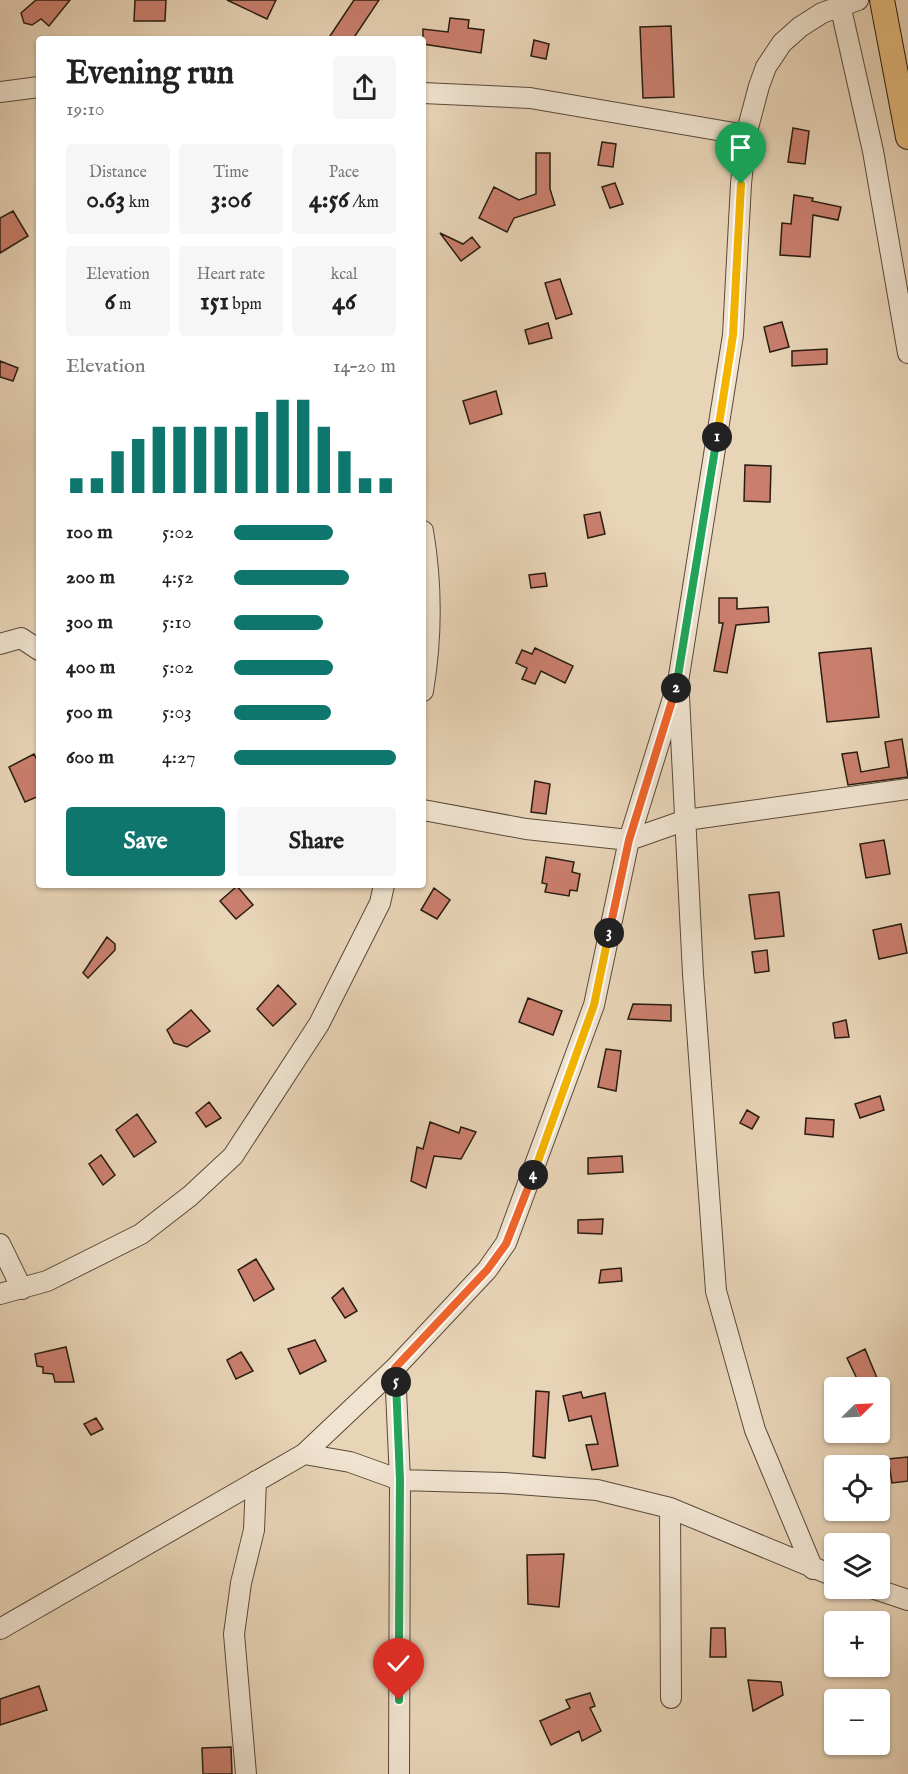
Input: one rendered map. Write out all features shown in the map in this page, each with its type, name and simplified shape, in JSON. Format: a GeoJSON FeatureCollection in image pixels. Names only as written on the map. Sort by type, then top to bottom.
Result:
{"type":"FeatureCollection","features":[{"type":"Feature","properties":{"kind":"main road"},"geometry":{"type":"LineString","coordinates":[[882,0],[908,136]]}},
{"type":"Feature","properties":{"kind":"street"},"geometry":{"type":"LineString","coordinates":[[0,1629],[304,1454],[395,1368],[487,1270],[506,1244],[594,1005],[629,840],[678,682],[733,335],[741,184],[746,135],[766,67],[782,43],[800,27],[846,2],[908,352]]}},
{"type":"Feature","properties":{"kind":"street"},"geometry":{"type":"LineString","coordinates":[[0,92],[36,87]]}},
{"type":"Feature","properties":{"kind":"street"},"geometry":{"type":"LineString","coordinates":[[426,93],[530,98],[746,135]]}},
{"type":"Feature","properties":{"kind":"street"},"geometry":{"type":"LineString","coordinates":[[426,547],[429,563],[430,619],[426,660]]}},
{"type":"Feature","properties":{"kind":"street"},"geometry":{"type":"LineString","coordinates":[[0,644],[12,638],[21,638],[36,648]]}},
{"type":"Feature","properties":{"kind":"street"},"geometry":{"type":"LineString","coordinates":[[678,682],[693,974],[716,1291],[755,1430],[813,1569]]}},
{"type":"Feature","properties":{"kind":"street"},"geometry":{"type":"LineString","coordinates":[[426,811],[526,829],[629,840],[686,820],[908,789]]}},
{"type":"Feature","properties":{"kind":"street"},"geometry":{"type":"LineString","coordinates":[[0,1294],[47,1281],[141,1234],[190,1196],[233,1156],[319,1024],[380,903],[383,888]]}},
{"type":"Feature","properties":{"kind":"street"},"geometry":{"type":"LineString","coordinates":[[0,1244],[22,1288]]}},
{"type":"Feature","properties":{"kind":"street"},"geometry":{"type":"LineString","coordinates":[[395,1368],[400,1480],[399,1774]]}},
{"type":"Feature","properties":{"kind":"street"},"geometry":{"type":"LineString","coordinates":[[304,1454],[350,1462],[400,1480],[504,1483],[597,1490],[670,1508],[824,1573]]}},
{"type":"Feature","properties":{"kind":"street"},"geometry":{"type":"LineString","coordinates":[[246,1774],[234,1634],[241,1583],[254,1530],[256,1481]]}},
{"type":"Feature","properties":{"kind":"street"},"geometry":{"type":"LineString","coordinates":[[670,1508],[671,1698]]}},
{"type":"Feature","properties":{"kind":"street"},"geometry":{"type":"LineString","coordinates":[[890,1594],[908,1600]]}},
{"type":"Feature","properties":{"kind":"building"},"geometry":{"type":"Polygon","coordinates":[[[36,0],[70,0],[49,26],[41,19],[32,25],[24,23],[21,13],[36,0]]]}},
{"type":"Feature","properties":{"kind":"building"},"geometry":{"type":"Polygon","coordinates":[[[135,0],[166,0],[165,21],[134,21],[135,0]]]}},
{"type":"Feature","properties":{"kind":"building"},"geometry":{"type":"Polygon","coordinates":[[[227,0],[276,0],[267,19],[227,0]]]}},
{"type":"Feature","properties":{"kind":"building"},"geometry":{"type":"Polygon","coordinates":[[[354,0],[379,0],[355,36],[330,36],[354,0]]]}},
{"type":"Feature","properties":{"kind":"building"},"geometry":{"type":"Polygon","coordinates":[[[450,18],[469,20],[468,28],[484,30],[481,53],[426,44],[426,36],[423,36],[423,29],[448,32],[450,18]]]}},
{"type":"Feature","properties":{"kind":"building"},"geometry":{"type":"Polygon","coordinates":[[[671,26],[674,97],[643,98],[640,27],[671,26]]]}},
{"type":"Feature","properties":{"kind":"building"},"geometry":{"type":"Polygon","coordinates":[[[534,40],[549,44],[546,59],[531,56],[534,40]]]}},
{"type":"Feature","properties":{"kind":"building"},"geometry":{"type":"Polygon","coordinates":[[[793,128],[809,131],[805,164],[788,162],[793,128]]]}},
{"type":"Feature","properties":{"kind":"building"},"geometry":{"type":"Polygon","coordinates":[[[602,142],[616,144],[613,167],[598,165],[602,142]]]}},
{"type":"Feature","properties":{"kind":"building"},"geometry":{"type":"Polygon","coordinates":[[[536,153],[550,153],[550,189],[555,205],[514,218],[507,232],[479,218],[494,187],[519,200],[536,194],[536,153]]]}},
{"type":"Feature","properties":{"kind":"building"},"geometry":{"type":"Polygon","coordinates":[[[615,183],[623,204],[610,208],[602,187],[615,183]]]}},
{"type":"Feature","properties":{"kind":"building"},"geometry":{"type":"Polygon","coordinates":[[[794,195],[841,207],[838,220],[813,215],[810,257],[780,255],[782,223],[791,224],[794,195]]]}},
{"type":"Feature","properties":{"kind":"building"},"geometry":{"type":"Polygon","coordinates":[[[13,211],[28,236],[0,253],[0,218],[13,211]]]}},
{"type":"Feature","properties":{"kind":"building"},"geometry":{"type":"Polygon","coordinates":[[[440,233],[463,244],[472,237],[480,247],[461,261],[440,233]]]}},
{"type":"Feature","properties":{"kind":"building"},"geometry":{"type":"Polygon","coordinates":[[[560,279],[572,314],[556,319],[545,283],[560,279]]]}},
{"type":"Feature","properties":{"kind":"building"},"geometry":{"type":"Polygon","coordinates":[[[782,322],[789,347],[770,352],[764,327],[782,322]]]}},
{"type":"Feature","properties":{"kind":"building"},"geometry":{"type":"Polygon","coordinates":[[[548,323],[552,338],[529,344],[525,330],[548,323]]]}},
{"type":"Feature","properties":{"kind":"building"},"geometry":{"type":"Polygon","coordinates":[[[827,349],[827,364],[792,366],[792,351],[827,349]]]}},
{"type":"Feature","properties":{"kind":"building"},"geometry":{"type":"Polygon","coordinates":[[[0,361],[18,368],[13,381],[0,377],[0,361]]]}},
{"type":"Feature","properties":{"kind":"building"},"geometry":{"type":"Polygon","coordinates":[[[496,391],[502,414],[470,424],[463,401],[496,391]]]}},
{"type":"Feature","properties":{"kind":"building"},"geometry":{"type":"Polygon","coordinates":[[[745,465],[771,466],[770,502],[744,501],[745,465]]]}},
{"type":"Feature","properties":{"kind":"building"},"geometry":{"type":"Polygon","coordinates":[[[600,512],[605,534],[588,538],[584,515],[600,512]]]}},
{"type":"Feature","properties":{"kind":"building"},"geometry":{"type":"Polygon","coordinates":[[[545,573],[547,586],[531,588],[529,575],[545,573]]]}},
{"type":"Feature","properties":{"kind":"building"},"geometry":{"type":"Polygon","coordinates":[[[719,598],[737,598],[737,609],[768,607],[769,622],[736,625],[727,673],[714,671],[723,623],[719,623],[719,598]]]}},
{"type":"Feature","properties":{"kind":"building"},"geometry":{"type":"Polygon","coordinates":[[[535,648],[573,666],[565,683],[541,671],[535,684],[522,679],[527,668],[516,663],[522,650],[532,654],[535,648]]]}},
{"type":"Feature","properties":{"kind":"building"},"geometry":{"type":"Polygon","coordinates":[[[871,648],[879,717],[827,722],[819,653],[871,648]]]}},
{"type":"Feature","properties":{"kind":"building"},"geometry":{"type":"Polygon","coordinates":[[[902,739],[908,777],[848,785],[842,754],[857,752],[861,772],[889,767],[885,742],[902,739]]]}},
{"type":"Feature","properties":{"kind":"building"},"geometry":{"type":"Polygon","coordinates":[[[34,754],[36,758],[36,797],[25,802],[9,767],[34,754]]]}},
{"type":"Feature","properties":{"kind":"building"},"geometry":{"type":"Polygon","coordinates":[[[535,781],[550,784],[546,814],[531,812],[535,781]]]}},
{"type":"Feature","properties":{"kind":"building"},"geometry":{"type":"Polygon","coordinates":[[[884,840],[890,874],[866,878],[860,844],[884,840]]]}},
{"type":"Feature","properties":{"kind":"building"},"geometry":{"type":"Polygon","coordinates":[[[546,857],[574,862],[572,872],[580,874],[577,891],[570,890],[569,896],[545,892],[547,884],[542,883],[546,857]]]}},
{"type":"Feature","properties":{"kind":"building"},"geometry":{"type":"Polygon","coordinates":[[[235,888],[239,888],[253,905],[236,919],[220,901],[235,888]]]}},
{"type":"Feature","properties":{"kind":"building"},"geometry":{"type":"Polygon","coordinates":[[[434,888],[450,900],[437,919],[421,910],[434,888]]]}},
{"type":"Feature","properties":{"kind":"building"},"geometry":{"type":"Polygon","coordinates":[[[779,892],[784,936],[755,939],[749,895],[779,892]]]}},
{"type":"Feature","properties":{"kind":"building"},"geometry":{"type":"Polygon","coordinates":[[[901,924],[907,953],[879,959],[873,930],[901,924]]]}},
{"type":"Feature","properties":{"kind":"building"},"geometry":{"type":"Polygon","coordinates":[[[107,937],[115,944],[115,950],[88,978],[83,973],[107,937]]]}},
{"type":"Feature","properties":{"kind":"building"},"geometry":{"type":"Polygon","coordinates":[[[767,950],[769,971],[755,973],[752,952],[767,950]]]}},
{"type":"Feature","properties":{"kind":"building"},"geometry":{"type":"Polygon","coordinates":[[[278,985],[296,1004],[273,1026],[257,1009],[278,985]]]}},
{"type":"Feature","properties":{"kind":"building"},"geometry":{"type":"Polygon","coordinates":[[[528,998],[562,1011],[553,1035],[519,1022],[528,998]]]}},
{"type":"Feature","properties":{"kind":"building"},"geometry":{"type":"Polygon","coordinates":[[[633,1004],[671,1005],[671,1021],[628,1019],[633,1004]]]}},
{"type":"Feature","properties":{"kind":"building"},"geometry":{"type":"Polygon","coordinates":[[[191,1010],[210,1031],[187,1047],[174,1043],[167,1030],[191,1010]]]}},
{"type":"Feature","properties":{"kind":"building"},"geometry":{"type":"Polygon","coordinates":[[[846,1020],[849,1037],[835,1038],[833,1023],[846,1020]]]}},
{"type":"Feature","properties":{"kind":"building"},"geometry":{"type":"Polygon","coordinates":[[[606,1049],[621,1051],[616,1091],[598,1087],[606,1049]]]}},
{"type":"Feature","properties":{"kind":"building"},"geometry":{"type":"Polygon","coordinates":[[[880,1096],[884,1110],[860,1118],[855,1104],[880,1096]]]}},
{"type":"Feature","properties":{"kind":"building"},"geometry":{"type":"Polygon","coordinates":[[[209,1102],[221,1118],[206,1127],[196,1113],[209,1102]]]}},
{"type":"Feature","properties":{"kind":"building"},"geometry":{"type":"Polygon","coordinates":[[[747,1110],[759,1117],[752,1129],[740,1123],[747,1110]]]}},
{"type":"Feature","properties":{"kind":"building"},"geometry":{"type":"Polygon","coordinates":[[[137,1114],[156,1142],[134,1157],[116,1130],[137,1114]]]}},
{"type":"Feature","properties":{"kind":"building"},"geometry":{"type":"Polygon","coordinates":[[[806,1118],[834,1120],[833,1137],[805,1134],[806,1118]]]}},
{"type":"Feature","properties":{"kind":"building"},"geometry":{"type":"Polygon","coordinates":[[[430,1122],[459,1133],[461,1127],[476,1132],[461,1159],[434,1156],[426,1188],[411,1181],[417,1147],[423,1149],[430,1122]]]}},
{"type":"Feature","properties":{"kind":"building"},"geometry":{"type":"Polygon","coordinates":[[[101,1155],[115,1175],[103,1185],[89,1164],[101,1155]]]}},
{"type":"Feature","properties":{"kind":"building"},"geometry":{"type":"Polygon","coordinates":[[[622,1156],[623,1172],[588,1174],[588,1158],[622,1156]]]}},
{"type":"Feature","properties":{"kind":"building"},"geometry":{"type":"Polygon","coordinates":[[[603,1219],[602,1234],[578,1233],[578,1220],[603,1219]]]}},
{"type":"Feature","properties":{"kind":"building"},"geometry":{"type":"Polygon","coordinates":[[[256,1259],[274,1289],[254,1301],[238,1270],[256,1259]]]}},
{"type":"Feature","properties":{"kind":"building"},"geometry":{"type":"Polygon","coordinates":[[[621,1268],[622,1281],[599,1283],[601,1270],[621,1268]]]}},
{"type":"Feature","properties":{"kind":"building"},"geometry":{"type":"Polygon","coordinates":[[[343,1288],[357,1311],[345,1318],[332,1298],[343,1288]]]}},
{"type":"Feature","properties":{"kind":"building"},"geometry":{"type":"Polygon","coordinates":[[[315,1340],[326,1361],[300,1374],[288,1349],[315,1340]]]}},
{"type":"Feature","properties":{"kind":"building"},"geometry":{"type":"Polygon","coordinates":[[[66,1347],[74,1382],[55,1382],[53,1374],[43,1373],[43,1367],[37,1366],[35,1354],[66,1347]]]}},
{"type":"Feature","properties":{"kind":"building"},"geometry":{"type":"Polygon","coordinates":[[[865,1349],[877,1377],[856,1377],[847,1358],[865,1349]]]}},
{"type":"Feature","properties":{"kind":"building"},"geometry":{"type":"Polygon","coordinates":[[[241,1352],[253,1371],[236,1379],[227,1360],[241,1352]]]}},
{"type":"Feature","properties":{"kind":"building"},"geometry":{"type":"Polygon","coordinates":[[[536,1391],[549,1392],[545,1458],[533,1456],[536,1391]]]}},
{"type":"Feature","properties":{"kind":"building"},"geometry":{"type":"Polygon","coordinates":[[[581,1392],[583,1398],[605,1393],[618,1466],[592,1470],[586,1445],[598,1444],[591,1416],[569,1421],[563,1396],[581,1392]]]}},
{"type":"Feature","properties":{"kind":"building"},"geometry":{"type":"Polygon","coordinates":[[[96,1418],[103,1429],[91,1435],[84,1424],[96,1418]]]}},
{"type":"Feature","properties":{"kind":"building"},"geometry":{"type":"Polygon","coordinates":[[[908,1457],[908,1481],[892,1483],[890,1459],[908,1457]]]}},
{"type":"Feature","properties":{"kind":"building"},"geometry":{"type":"Polygon","coordinates":[[[564,1554],[559,1607],[528,1604],[527,1555],[564,1554]]]}},
{"type":"Feature","properties":{"kind":"building"},"geometry":{"type":"Polygon","coordinates":[[[711,1628],[725,1628],[726,1657],[710,1657],[711,1628]]]}},
{"type":"Feature","properties":{"kind":"building"},"geometry":{"type":"Polygon","coordinates":[[[748,1680],[781,1682],[783,1695],[753,1711],[748,1680]]]}},
{"type":"Feature","properties":{"kind":"building"},"geometry":{"type":"Polygon","coordinates":[[[39,1686],[47,1710],[0,1725],[0,1699],[39,1686]]]}},
{"type":"Feature","properties":{"kind":"building"},"geometry":{"type":"Polygon","coordinates":[[[590,1693],[595,1706],[590,1708],[601,1731],[582,1741],[579,1731],[551,1745],[540,1721],[570,1708],[566,1700],[590,1693]]]}},
{"type":"Feature","properties":{"kind":"building"},"geometry":{"type":"Polygon","coordinates":[[[231,1747],[232,1774],[203,1774],[202,1748],[231,1747]]]}},
{"type":"Feature","properties":{"kind":"route"},"geometry":{"type":"LineString","coordinates":[[399,1700],[400,1480],[395,1368],[487,1270],[506,1244],[519,1215],[594,1005],[629,840],[678,682],[733,335],[741,184]]}}]}
